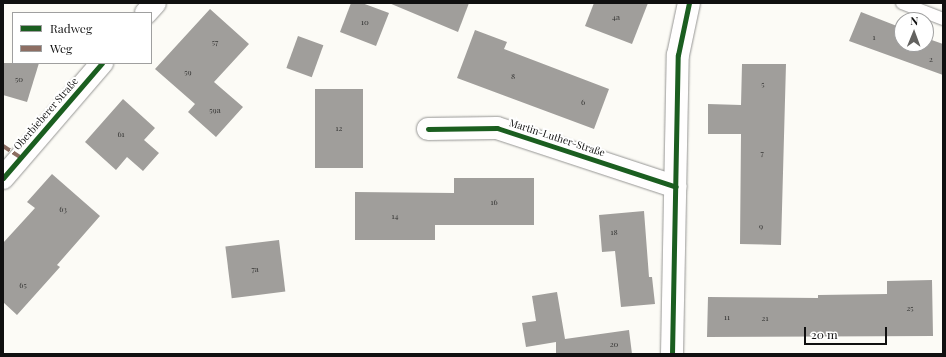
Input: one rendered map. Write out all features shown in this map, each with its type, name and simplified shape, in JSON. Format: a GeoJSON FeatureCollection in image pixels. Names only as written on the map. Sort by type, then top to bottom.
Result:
{"type":"FeatureCollection","features":[{"type":"Feature","properties":{"kind":"street"},"geometry":{"type":"LineString","coordinates":[[147,12],[154,3]]}},
{"type":"Feature","properties":{"kind":"street"},"geometry":{"type":"LineString","coordinates":[[672,354],[678,55],[689,3]]}},
{"type":"Feature","properties":{"kind":"street","name":"Oberbieberer Straße"},"geometry":{"type":"LineString","coordinates":[[3,178],[101,64]]}},
{"type":"Feature","properties":{"kind":"street","name":"Martin-Luther-Straße"},"geometry":{"type":"LineString","coordinates":[[428,129],[497,128],[676,187]]}},
{"type":"Feature","properties":{"kind":"lane"},"geometry":{"type":"LineString","coordinates":[[902,3],[943,19]]}},
{"type":"Feature","properties":{"kind":"building"},"geometry":{"type":"Polygon","coordinates":[[[351,3],[362,3],[389,13],[376,46],[340,32],[351,3]]]}},
{"type":"Feature","properties":{"kind":"building"},"geometry":{"type":"Polygon","coordinates":[[[389,3],[469,3],[458,32],[389,3]]]}},
{"type":"Feature","properties":{"kind":"building"},"geometry":{"type":"Polygon","coordinates":[[[594,3],[648,3],[632,44],[585,26],[594,3]]]}},
{"type":"Feature","properties":{"kind":"building"},"geometry":{"type":"Polygon","coordinates":[[[210,9],[249,44],[214,82],[243,107],[216,137],[188,112],[195,104],[155,69],[210,9]]]}},
{"type":"Feature","properties":{"kind":"building"},"geometry":{"type":"Polygon","coordinates":[[[861,12],[894,25],[894,52],[934,52],[934,41],[943,44],[943,75],[849,41],[861,12]]]}},
{"type":"Feature","properties":{"kind":"building"},"geometry":{"type":"Polygon","coordinates":[[[475,30],[507,42],[504,49],[609,89],[594,129],[457,78],[475,30]]]}},
{"type":"Feature","properties":{"kind":"building"},"geometry":{"type":"Polygon","coordinates":[[[298,36],[323,45],[312,77],[286,68],[298,36]]]}},
{"type":"Feature","properties":{"kind":"building"},"geometry":{"type":"Polygon","coordinates":[[[3,63],[39,64],[27,102],[3,95],[3,63]]]}},
{"type":"Feature","properties":{"kind":"building"},"geometry":{"type":"Polygon","coordinates":[[[742,64],[786,64],[781,245],[740,244],[741,134],[708,134],[708,104],[741,105],[742,64]]]}},
{"type":"Feature","properties":{"kind":"building"},"geometry":{"type":"Polygon","coordinates":[[[315,89],[363,89],[363,168],[315,168],[315,89]]]}},
{"type":"Feature","properties":{"kind":"building"},"geometry":{"type":"Polygon","coordinates":[[[123,99],[155,128],[144,140],[159,153],[143,171],[127,157],[116,170],[85,142],[123,99]]]}},
{"type":"Feature","properties":{"kind":"building"},"geometry":{"type":"Polygon","coordinates":[[[52,174],[100,216],[57,265],[60,267],[17,315],[3,302],[3,243],[35,208],[27,202],[52,174]]]}},
{"type":"Feature","properties":{"kind":"building"},"geometry":{"type":"Polygon","coordinates":[[[454,178],[534,178],[534,225],[435,225],[435,240],[355,240],[355,192],[454,193],[454,178]]]}},
{"type":"Feature","properties":{"kind":"building"},"geometry":{"type":"Polygon","coordinates":[[[644,211],[649,277],[652,277],[655,304],[621,307],[615,251],[602,252],[599,215],[644,211]]]}},
{"type":"Feature","properties":{"kind":"building"},"geometry":{"type":"Polygon","coordinates":[[[279,240],[285,292],[232,298],[225,247],[279,240]]]}},
{"type":"Feature","properties":{"kind":"building"},"geometry":{"type":"Polygon","coordinates":[[[932,280],[933,336],[707,337],[708,297],[818,298],[818,295],[887,294],[887,281],[932,280]]]}},
{"type":"Feature","properties":{"kind":"building"},"geometry":{"type":"Polygon","coordinates":[[[557,292],[565,339],[629,330],[632,354],[556,354],[556,342],[526,347],[522,323],[536,321],[532,296],[557,292]]]}},
{"type":"Feature","properties":{"kind":"marked path"},"geometry":{"type":"LineString","coordinates":[[3,146],[20,157]]}},
{"type":"Feature","properties":{"kind":"cycle path"},"geometry":{"type":"LineString","coordinates":[[672,354],[678,55],[689,3]]}},
{"type":"Feature","properties":{"kind":"cycle path"},"geometry":{"type":"LineString","coordinates":[[3,178],[101,64]]}},
{"type":"Feature","properties":{"kind":"cycle path"},"geometry":{"type":"LineString","coordinates":[[428,129],[497,128],[676,187]]}}]}
